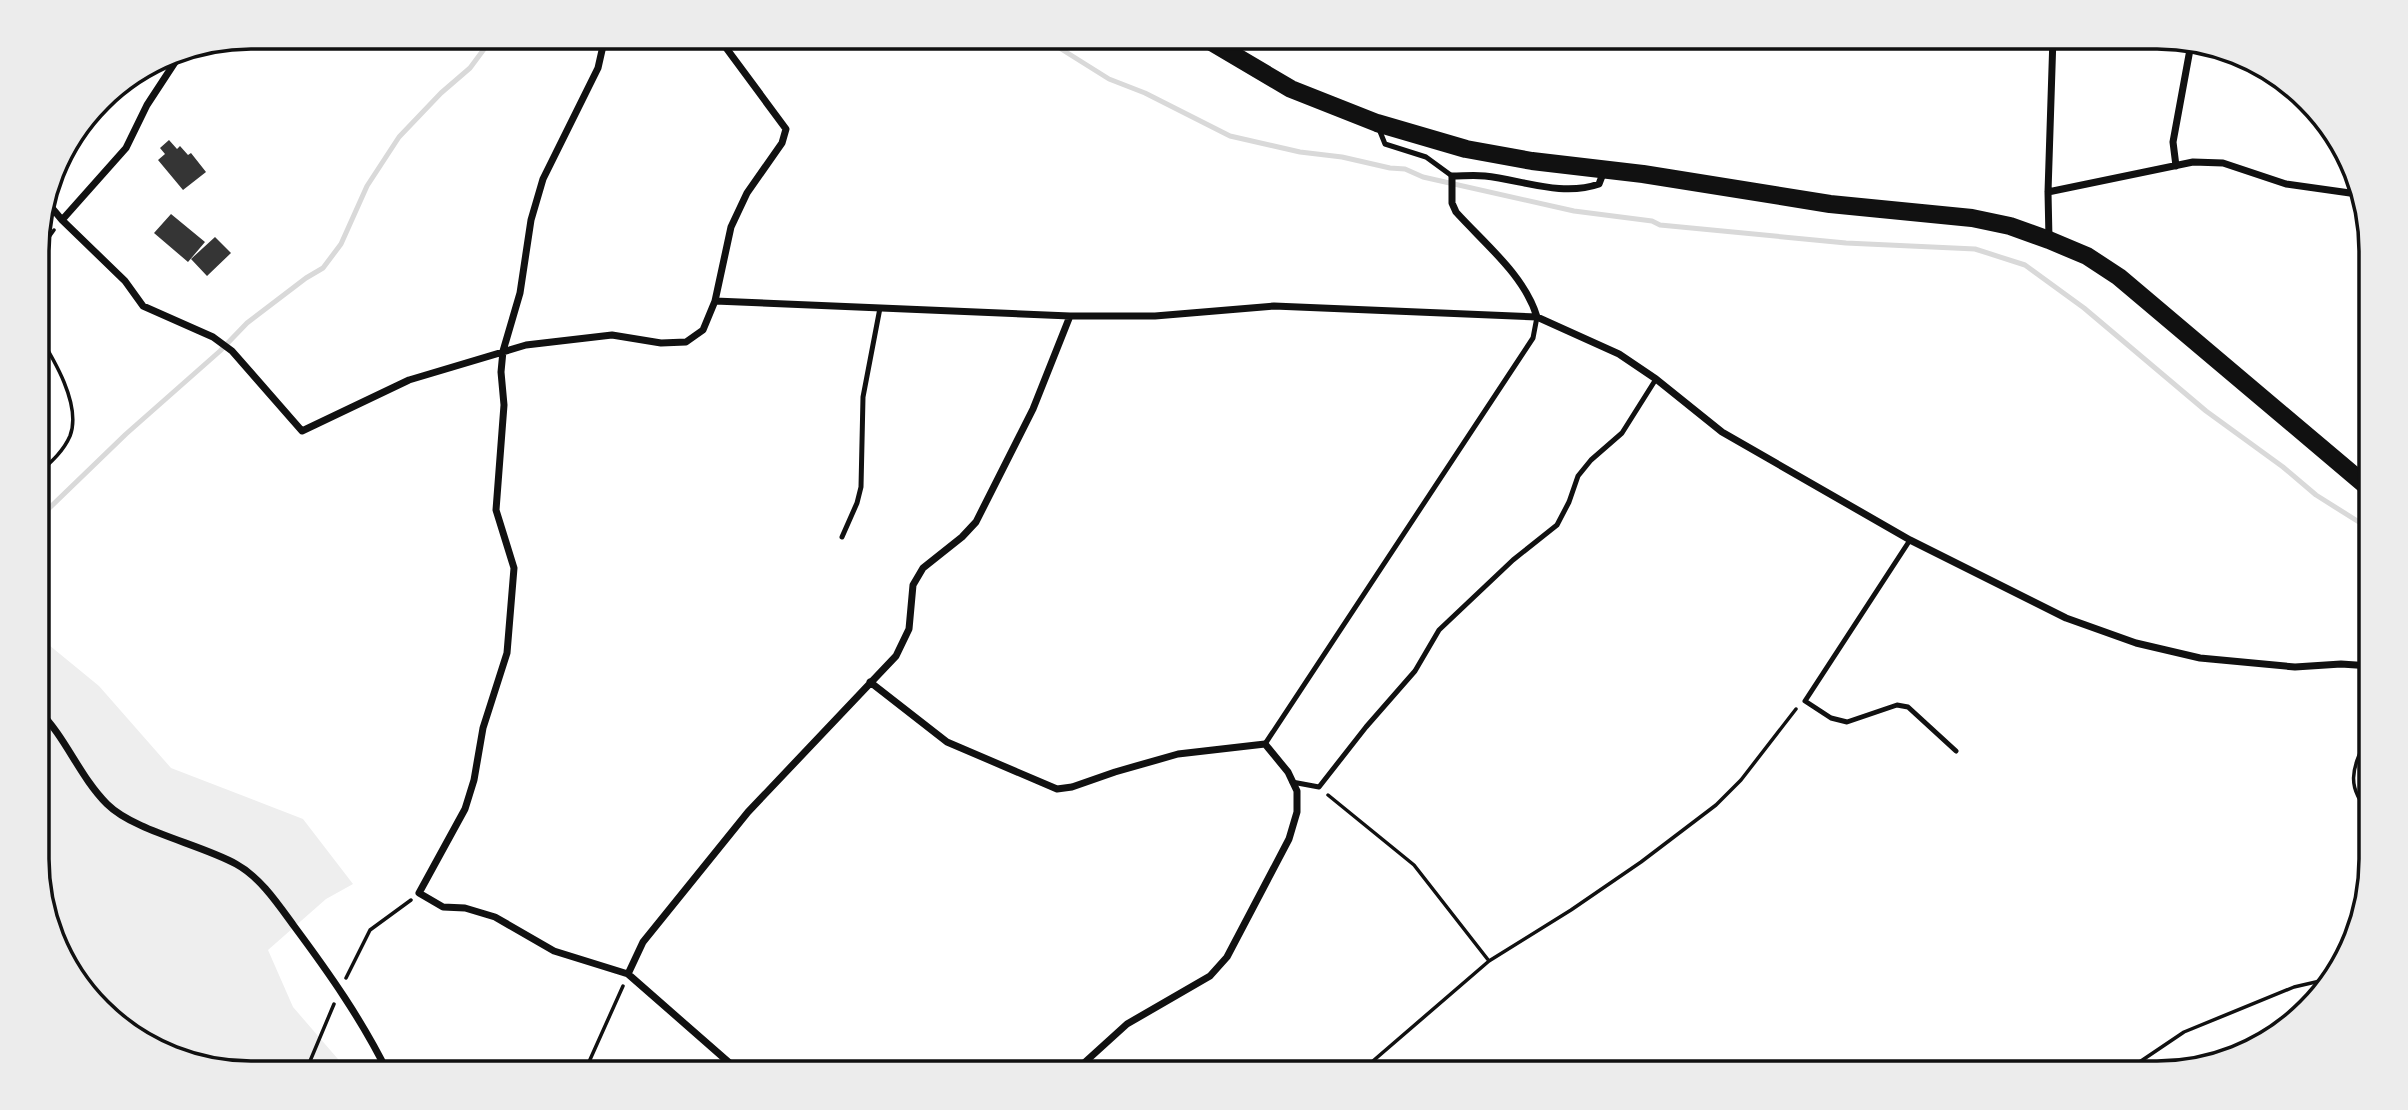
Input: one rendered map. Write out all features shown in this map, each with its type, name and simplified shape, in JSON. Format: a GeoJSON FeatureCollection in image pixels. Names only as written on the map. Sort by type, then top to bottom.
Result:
{"type":"FeatureCollection","features":[{"type":"Feature","properties":{"kind":"main road"},"geometry":{"type":"LineString","coordinates":[[1223,49],[1291,89],[1377,124],[1466,149],[1532,161],[1643,174],[1842,205],[1972,218],[2010,226],[2049,240],[2087,256],[2119,277],[2359,480]]}},
{"type":"Feature","properties":{"kind":"street"},"geometry":{"type":"LineString","coordinates":[[602,49],[598,68],[543,179],[531,220],[520,293],[503,351],[501,372],[504,405],[496,510],[514,568],[507,653],[483,728],[474,780],[465,809],[419,893],[443,907],[465,908],[495,916],[554,951],[628,974],[727,1061]]}},
{"type":"Feature","properties":{"kind":"street"},"geometry":{"type":"LineString","coordinates":[[54,210],[125,281],[142,306],[214,337],[232,351],[302,431],[409,380],[526,345],[612,335],[661,342],[687,342],[703,330],[715,300],[732,227],[747,192],[782,143],[786,129],[727,49]]}},
{"type":"Feature","properties":{"kind":"street"},"geometry":{"type":"LineString","coordinates":[[2049,240],[2053,49]]}},
{"type":"Feature","properties":{"kind":"street"},"geometry":{"type":"LineString","coordinates":[[2176,166],[2173,142],[2190,52]]}},
{"type":"Feature","properties":{"kind":"street"},"geometry":{"type":"LineString","coordinates":[[62,220],[126,148],[147,105],[173,65]]}},
{"type":"Feature","properties":{"kind":"street"},"geometry":{"type":"LineString","coordinates":[[2048,192],[2193,162],[2223,163],[2286,184],[2350,193]]}},
{"type":"Feature","properties":{"kind":"street"},"geometry":{"type":"LineString","coordinates":[[1537,317],[1532,300],[1517,280],[1456,212],[1452,203],[1452,176],[1485,176],[1562,189],[1599,184],[1604,170]]}},
{"type":"Feature","properties":{"kind":"street"},"geometry":{"type":"LineString","coordinates":[[715,300],[1070,316],[1155,316],[1274,306],[1537,317],[1619,354],[1656,379],[1722,432],[1910,540],[2066,618],[2136,643],[2200,658],[2295,667],[2359,665]]}},
{"type":"Feature","properties":{"kind":"street"},"geometry":{"type":"LineString","coordinates":[[628,974],[643,942],[748,812],[896,656],[909,629],[913,584],[923,568],[962,537],[976,522],[1033,409],[1070,316]]}},
{"type":"Feature","properties":{"kind":"street"},"geometry":{"type":"LineString","coordinates":[[870,682],[947,742],[1057,789],[1072,787],[1178,754],[1265,744],[1288,772],[1297,791],[1297,812],[1289,839],[1227,957],[1210,976],[1127,1024],[1086,1061]]}},
{"type":"Feature","properties":{"kind":"street"},"geometry":{"type":"LineString","coordinates":[[49,721],[86,778],[108,805],[142,826],[208,849],[240,866],[270,894],[340,988],[381,1061]]}},
{"type":"Feature","properties":{"kind":"lane"},"geometry":{"type":"LineString","coordinates":[[1377,124],[1385,144],[1426,157],[1452,176]]}},
{"type":"Feature","properties":{"kind":"lane"},"geometry":{"type":"LineString","coordinates":[[842,537],[861,487],[863,397],[880,307]]}},
{"type":"Feature","properties":{"kind":"lane"},"geometry":{"type":"LineString","coordinates":[[1265,744],[1533,338],[1537,317]]}},
{"type":"Feature","properties":{"kind":"lane"},"geometry":{"type":"LineString","coordinates":[[1292,782],[1319,788],[1366,727],[1415,671],[1439,630],[1513,560],[1557,525],[1578,476],[1591,460],[1622,433],[1656,379]]}},
{"type":"Feature","properties":{"kind":"lane"},"geometry":{"type":"LineString","coordinates":[[1910,540],[1805,701],[1831,718],[1847,722],[1896,705],[1908,707],[1956,751]]}},
{"type":"Feature","properties":{"kind":"path"},"geometry":{"type":"LineString","coordinates":[[49,238],[62,220]]}},
{"type":"Feature","properties":{"kind":"path"},"geometry":{"type":"LineString","coordinates":[[49,352],[68,395],[73,424],[59,454],[49,464]]}},
{"type":"Feature","properties":{"kind":"path"},"geometry":{"type":"LineString","coordinates":[[1373,1061],[1489,961],[1601,890],[1716,805],[1741,780],[1793,712],[1805,701]]}},
{"type":"Feature","properties":{"kind":"path"},"geometry":{"type":"LineString","coordinates":[[2359,757],[2352,774],[2359,798]]}},
{"type":"Feature","properties":{"kind":"path"},"geometry":{"type":"LineString","coordinates":[[1319,788],[1414,865],[1489,961]]}},
{"type":"Feature","properties":{"kind":"path"},"geometry":{"type":"LineString","coordinates":[[310,1061],[340,988],[370,930],[419,893]]}},
{"type":"Feature","properties":{"kind":"path"},"geometry":{"type":"LineString","coordinates":[[589,1061],[628,974]]}},
{"type":"Feature","properties":{"kind":"path"},"geometry":{"type":"LineString","coordinates":[[2141,1061],[2184,1032],[2294,987],[2317,982]]}},
{"type":"Feature","properties":{"kind":"shaded area"},"geometry":{"type":"Polygon","coordinates":[[[49,645],[99,686],[171,768],[303,819],[353,884],[326,899],[268,950],[293,1007],[340,1061],[238,1061],[174,1046],[150,1034],[108,1002],[76,960],[64,936],[51,885],[49,645]]]}},
{"type":"Feature","properties":{"kind":"building"},"geometry":{"type":"Polygon","coordinates":[[[169,140],[177,149],[180,146],[188,155],[191,153],[206,172],[183,190],[158,160],[165,154],[160,148],[169,140]]]}},
{"type":"Feature","properties":{"kind":"building"},"geometry":{"type":"Polygon","coordinates":[[[171,214],[205,242],[188,262],[154,233],[171,214]]]}},
{"type":"Feature","properties":{"kind":"building"},"geometry":{"type":"Polygon","coordinates":[[[215,237],[231,253],[207,276],[191,259],[215,237]]]}},
{"type":"Feature","properties":{"kind":"waterway"},"geometry":{"type":"LineString","coordinates":[[49,508],[247,323],[323,268],[341,244],[367,186],[399,137],[441,93],[470,68],[484,49]]}},
{"type":"Feature","properties":{"kind":"waterway"},"geometry":{"type":"LineString","coordinates":[[1061,49],[1109,79],[1145,93],[1230,136],[1300,152],[1405,169],[1423,177],[1574,211],[1652,221],[1660,225],[1846,243],[1975,249],[2025,265],[2084,308],[2206,411],[2283,467],[2316,495],[2359,522]]}}]}
